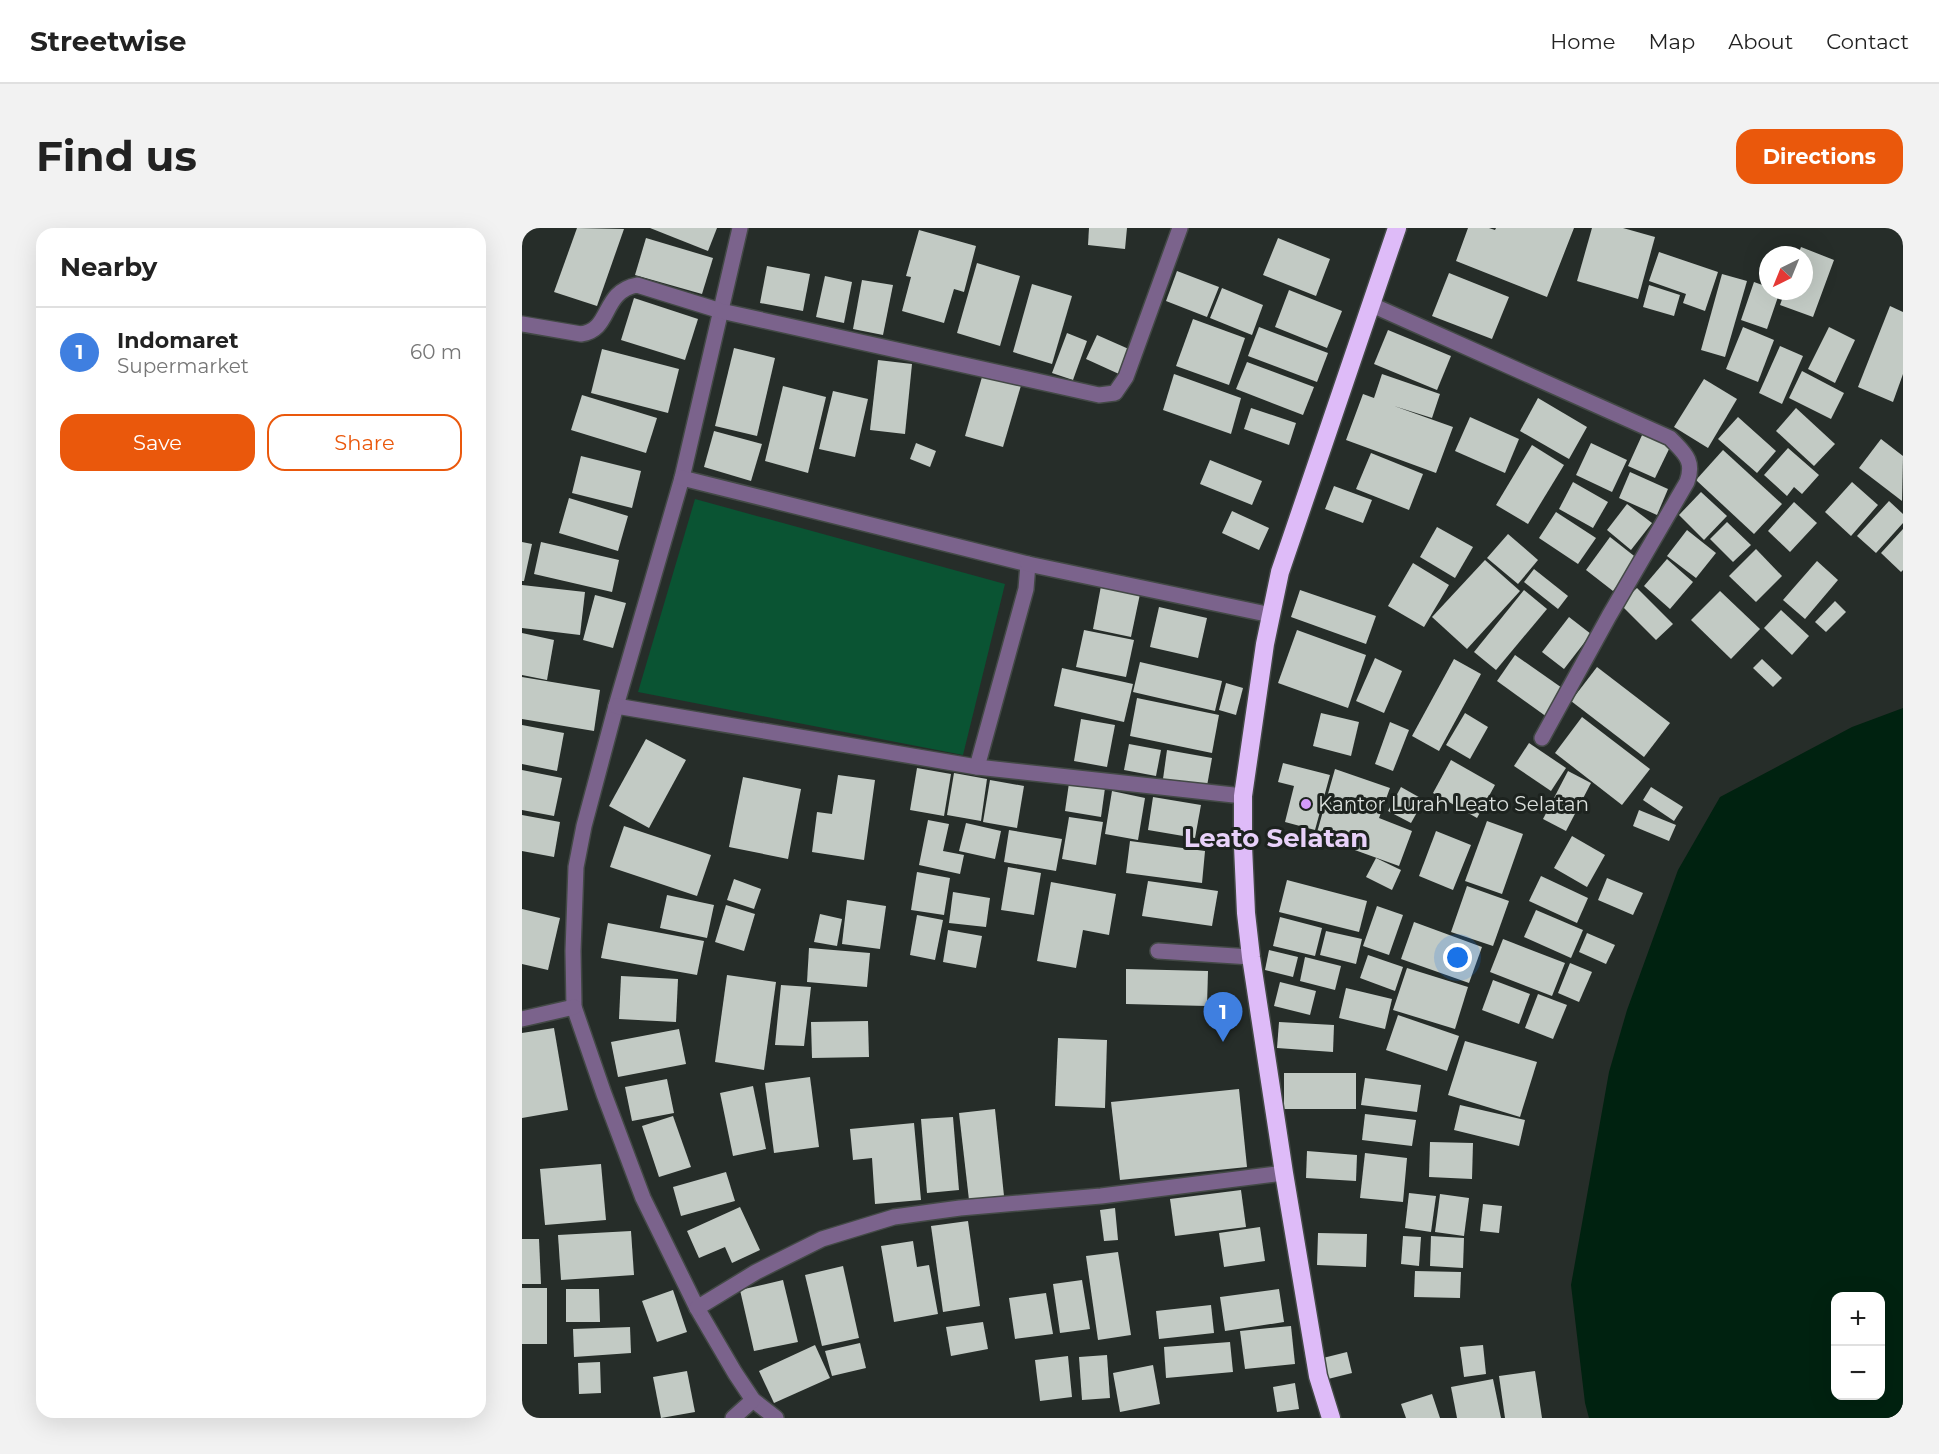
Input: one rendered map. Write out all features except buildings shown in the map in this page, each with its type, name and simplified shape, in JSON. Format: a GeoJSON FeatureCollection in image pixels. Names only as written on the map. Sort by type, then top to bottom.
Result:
{"type":"FeatureCollection","features":[{"type":"Feature","properties":{"kind":"highway"},"geometry":{"type":"LineString","coordinates":[[1331,1418],[1318,1376],[1251,957],[1242,846],[1244,796],[1262,664],[1280,572],[1397,228]]}},
{"type":"Feature","properties":{"kind":"street"},"geometry":{"type":"LineString","coordinates":[[740,228],[682,477],[616,705],[584,826],[576,867],[574,1007],[643,1198],[697,1308],[753,1400],[776,1418]]}},
{"type":"Feature","properties":{"kind":"street"},"geometry":{"type":"LineString","coordinates":[[522,324],[581,334],[589,333],[603,319],[617,294],[628,287],[637,285],[721,311],[1099,395],[1116,393],[1126,378],[1180,228]]}},
{"type":"Feature","properties":{"kind":"street"},"geometry":{"type":"LineString","coordinates":[[1372,305],[1670,438],[1689,461],[1691,471],[1687,482],[1609,616],[1542,738]]}},
{"type":"Feature","properties":{"kind":"street"},"geometry":{"type":"LineString","coordinates":[[682,477],[1028,564],[1271,615]]}},
{"type":"Feature","properties":{"kind":"street"},"geometry":{"type":"LineString","coordinates":[[977,767],[1026,589],[1028,564]]}},
{"type":"Feature","properties":{"kind":"street"},"geometry":{"type":"LineString","coordinates":[[616,705],[977,767],[1244,796]]}},
{"type":"Feature","properties":{"kind":"street"},"geometry":{"type":"LineString","coordinates":[[1158,951],[1251,957]]}},
{"type":"Feature","properties":{"kind":"street"},"geometry":{"type":"LineString","coordinates":[[522,1018],[574,1007]]}},
{"type":"Feature","properties":{"kind":"street"},"geometry":{"type":"LineString","coordinates":[[697,1308],[756,1272],[822,1239],[894,1217],[960,1208],[1101,1196],[1284,1173]]}},
{"type":"Feature","properties":{"kind":"street"},"geometry":{"type":"LineString","coordinates":[[733,1418],[753,1400]]}},
{"type":"Feature","properties":{"kind":"green space"},"geometry":{"type":"Polygon","coordinates":[[[695,499],[1005,584],[963,755],[638,692],[695,499]]]}},
{"type":"Feature","properties":{"kind":"shaded area"},"geometry":{"type":"Polygon","coordinates":[[[1903,708],[1903,1418],[1589,1418],[1585,1403],[1571,1285],[1609,1072],[1627,1010],[1678,870],[1720,797],[1852,727],[1903,708]]]}},
{"type":"Feature","properties":{"kind":"place","name":"Kantor Lurah Leato Selatan"},"geometry":{"type":"Point","coordinates":[1306,804]}},
{"type":"Feature","properties":{"kind":"place","name":"Indomaret"},"geometry":{"type":"Point","coordinates":[1223,1042]}},
{"type":"Feature","properties":{"kind":"district","name":"Leato Selatan"},"geometry":{"type":"Point","coordinates":[1276,838]}}]}
